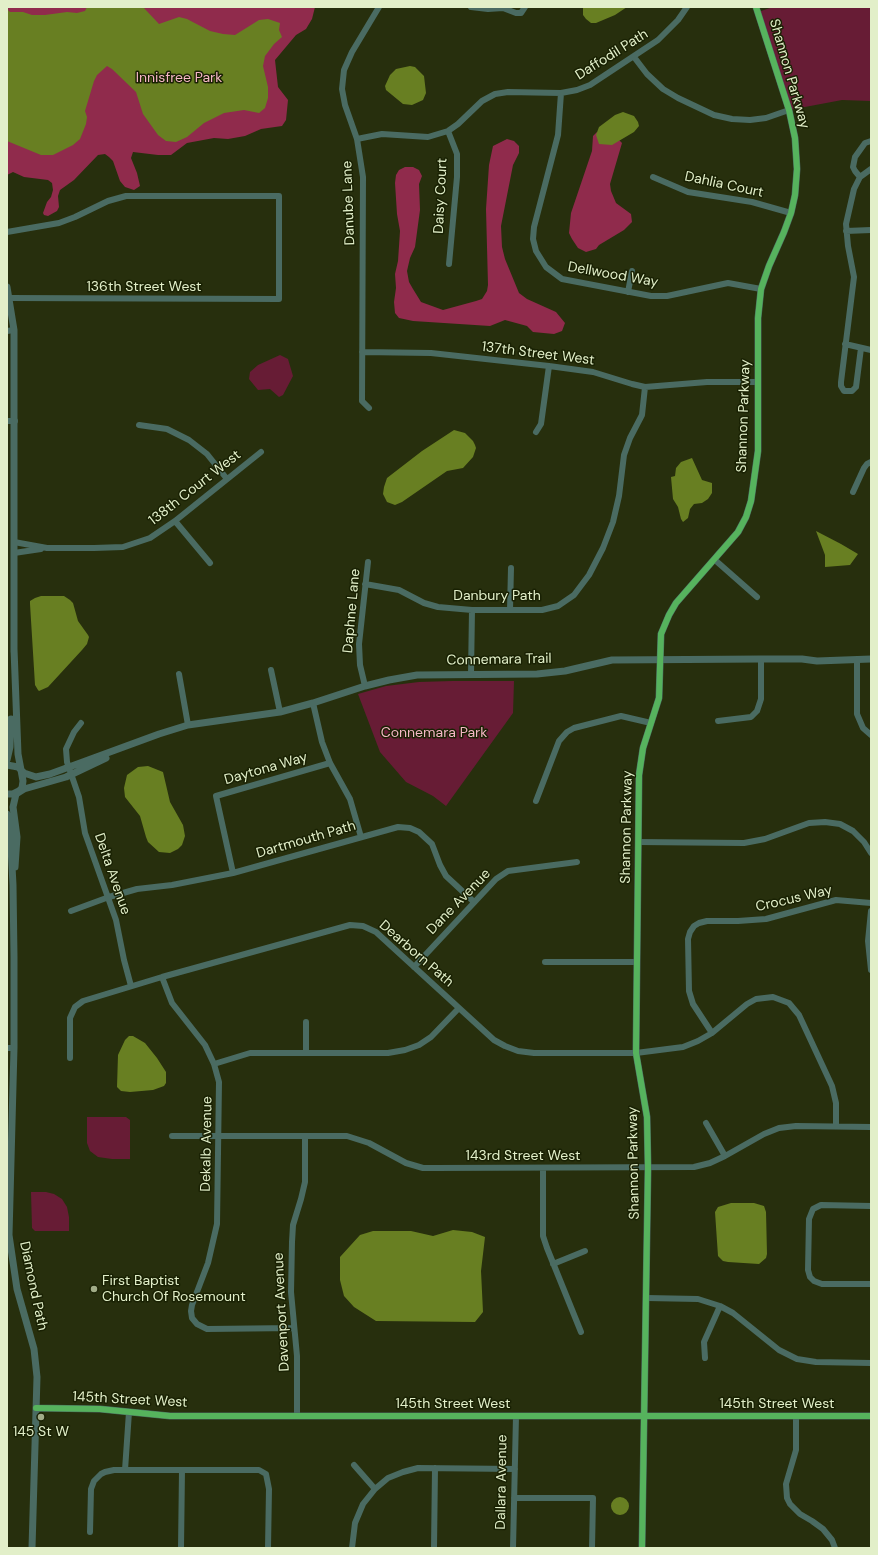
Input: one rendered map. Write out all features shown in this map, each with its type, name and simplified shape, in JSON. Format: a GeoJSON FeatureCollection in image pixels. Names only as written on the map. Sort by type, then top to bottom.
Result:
{"type":"FeatureCollection","features":[{"type":"Feature","properties":{"kind":"street","name":"Danube Lane"},"geometry":{"type":"LineString","coordinates":[[369,408],[362,401],[363,177],[357,138],[345,105],[342,89],[344,70],[352,52],[379,7]]}},
{"type":"Feature","properties":{"kind":"street"},"geometry":{"type":"LineString","coordinates":[[471,7],[488,9],[504,8],[516,13],[521,13],[525,7]]}},
{"type":"Feature","properties":{"kind":"street","name":"Daffodil Path"},"geometry":{"type":"LineString","coordinates":[[357,138],[382,134],[428,137],[448,131],[458,124],[482,101],[495,94],[508,92],[561,93],[577,90],[590,85],[658,40],[678,20],[687,7]]}},
{"type":"Feature","properties":{"kind":"street","name":"Shannon Parkway"},"geometry":{"type":"LineString","coordinates":[[642,1548],[648,1168],[647,1117],[636,1053],[639,775],[643,748],[659,698],[659,659],[661,634],[668,614],[738,532],[746,517],[751,501],[758,451],[758,318],[761,289],[791,213],[795,195],[797,169],[795,138],[789,110],[756,7]]}},
{"type":"Feature","properties":{"kind":"street"},"geometry":{"type":"LineString","coordinates":[[634,57],[647,74],[663,89],[678,98],[714,115],[732,119],[750,120],[766,118],[789,110]]}},
{"type":"Feature","properties":{"kind":"street","name":"Dellwood Way"},"geometry":{"type":"LineString","coordinates":[[561,93],[558,135],[534,227],[536,250],[546,267],[562,279],[651,296],[667,296],[728,283],[761,289]]}},
{"type":"Feature","properties":{"kind":"street","name":"Daisy Court"},"geometry":{"type":"LineString","coordinates":[[448,131],[456,154],[457,177],[449,264]]}},
{"type":"Feature","properties":{"kind":"street"},"geometry":{"type":"LineString","coordinates":[[860,177],[853,167],[855,157],[865,143],[871,141]]}},
{"type":"Feature","properties":{"kind":"street"},"geometry":{"type":"LineString","coordinates":[[861,348],[856,387],[852,391],[844,391],[841,386],[841,382],[854,277],[848,246],[846,224],[854,189],[860,177],[871,169]]}},
{"type":"Feature","properties":{"kind":"street","name":"Dahlia Court"},"geometry":{"type":"LineString","coordinates":[[653,177],[688,192],[752,202],[791,213]]}},
{"type":"Feature","properties":{"kind":"street","name":"136th Street West"},"geometry":{"type":"LineString","coordinates":[[7,232],[59,223],[108,201],[126,196],[279,196],[279,299],[10,298]]}},
{"type":"Feature","properties":{"kind":"street"},"geometry":{"type":"LineString","coordinates":[[846,231],[871,230]]}},
{"type":"Feature","properties":{"kind":"street"},"geometry":{"type":"LineString","coordinates":[[628,292],[632,271]]}},
{"type":"Feature","properties":{"kind":"street","name":"Diamond Path"},"geometry":{"type":"LineString","coordinates":[[7,287],[10,298],[15,421],[14,649],[16,744],[23,781],[22,788],[15,796],[13,807],[17,837],[10,957],[8,1242],[17,1290],[34,1349],[37,1377],[32,1548]]}},
{"type":"Feature","properties":{"kind":"street"},"geometry":{"type":"LineString","coordinates":[[845,344],[871,350]]}},
{"type":"Feature","properties":{"kind":"street","name":"137th Street West"},"geometry":{"type":"LineString","coordinates":[[362,352],[431,353],[549,366],[593,372],[645,387],[707,382],[758,382]]}},
{"type":"Feature","properties":{"kind":"street"},"geometry":{"type":"LineString","coordinates":[[536,432],[541,424],[549,366]]}},
{"type":"Feature","properties":{"kind":"street","name":"Danbury Path"},"geometry":{"type":"LineString","coordinates":[[365,584],[399,590],[424,603],[438,607],[472,610],[542,610],[558,606],[574,595],[589,575],[603,548],[612,522],[619,496],[624,455],[630,438],[642,415],[645,387]]}},
{"type":"Feature","properties":{"kind":"street"},"geometry":{"type":"LineString","coordinates":[[7,421],[15,421]]}},
{"type":"Feature","properties":{"kind":"street"},"geometry":{"type":"LineString","coordinates":[[139,425],[167,429],[190,440],[207,454],[227,479]]}},
{"type":"Feature","properties":{"kind":"street","name":"138th Court West"},"geometry":{"type":"LineString","coordinates":[[14,553],[47,548],[123,546],[150,538],[175,521],[261,452]]}},
{"type":"Feature","properties":{"kind":"street"},"geometry":{"type":"LineString","coordinates":[[853,492],[864,468],[871,462]]}},
{"type":"Feature","properties":{"kind":"street"},"geometry":{"type":"LineString","coordinates":[[175,521],[210,563]]}},
{"type":"Feature","properties":{"kind":"street","name":"138th Court West"},"geometry":{"type":"LineString","coordinates":[[14,542],[47,548]]}},
{"type":"Feature","properties":{"kind":"street"},"geometry":{"type":"LineString","coordinates":[[715,560],[757,597]]}},
{"type":"Feature","properties":{"kind":"street","name":"Daphne Lane"},"geometry":{"type":"LineString","coordinates":[[365,686],[360,665],[359,644],[368,562]]}},
{"type":"Feature","properties":{"kind":"street"},"geometry":{"type":"LineString","coordinates":[[510,610],[511,568]]}},
{"type":"Feature","properties":{"kind":"street"},"geometry":{"type":"LineString","coordinates":[[471,674],[472,610]]}},
{"type":"Feature","properties":{"kind":"street","name":"Diamond Path"},"geometry":{"type":"LineString","coordinates":[[7,760],[10,747],[14,649]]}},
{"type":"Feature","properties":{"kind":"street"},"geometry":{"type":"LineString","coordinates":[[718,721],[751,717],[757,711],[761,699],[761,659]]}},
{"type":"Feature","properties":{"kind":"street","name":"Connemara Trail"},"geometry":{"type":"LineString","coordinates":[[19,791],[159,734],[188,725],[280,712],[365,686],[416,675],[537,674],[565,671],[612,660],[802,659],[818,661],[871,659]]}},
{"type":"Feature","properties":{"kind":"street"},"geometry":{"type":"LineString","coordinates":[[857,660],[856,714],[863,728],[871,735]]}},
{"type":"Feature","properties":{"kind":"street"},"geometry":{"type":"LineString","coordinates":[[271,670],[280,712]]}},
{"type":"Feature","properties":{"kind":"street"},"geometry":{"type":"LineString","coordinates":[[178,674],[188,725]]}},
{"type":"Feature","properties":{"kind":"street"},"geometry":{"type":"LineString","coordinates":[[313,703],[322,742],[330,763],[350,799],[361,837]]}},
{"type":"Feature","properties":{"kind":"street"},"geometry":{"type":"LineString","coordinates":[[536,801],[558,741],[566,732],[574,728],[621,716],[651,723]]}},
{"type":"Feature","properties":{"kind":"street","name":"Delta Avenue"},"geometry":{"type":"LineString","coordinates":[[81,723],[74,732],[66,749],[69,771],[79,797],[85,833],[116,920],[131,986]]}},
{"type":"Feature","properties":{"kind":"street","name":"Daytona Way"},"geometry":{"type":"LineString","coordinates":[[234,873],[216,796],[330,763]]}},
{"type":"Feature","properties":{"kind":"street"},"geometry":{"type":"LineString","coordinates":[[7,766],[18,767],[21,770]]}},
{"type":"Feature","properties":{"kind":"street","name":"Connemara Trail"},"geometry":{"type":"LineString","coordinates":[[21,770],[24,773],[36,777],[69,771]]}},
{"type":"Feature","properties":{"kind":"street"},"geometry":{"type":"LineString","coordinates":[[7,794],[13,794],[19,791]]}},
{"type":"Feature","properties":{"kind":"street","name":"Diamond Path"},"geometry":{"type":"LineString","coordinates":[[7,814],[10,828],[13,886]]}},
{"type":"Feature","properties":{"kind":"street"},"geometry":{"type":"LineString","coordinates":[[638,842],[744,843],[765,839],[808,823],[825,822],[840,824],[853,831],[864,842],[871,853]]}},
{"type":"Feature","properties":{"kind":"street","name":"Dartmouth Path"},"geometry":{"type":"LineString","coordinates":[[71,911],[109,897],[137,889],[172,885],[234,873],[398,827],[410,828],[420,832],[432,844],[446,876],[474,902]]}},
{"type":"Feature","properties":{"kind":"street","name":"Dane Avenue"},"geometry":{"type":"LineString","coordinates":[[414,967],[496,879],[508,872],[577,862]]}},
{"type":"Feature","properties":{"kind":"street","name":"Crocus Way"},"geometry":{"type":"LineString","coordinates":[[712,1034],[694,1004],[689,991],[688,939],[694,926],[707,921],[738,922],[766,920],[836,900],[871,902]]}},
{"type":"Feature","properties":{"kind":"street"},"geometry":{"type":"LineString","coordinates":[[871,911],[868,941],[871,970]]}},
{"type":"Feature","properties":{"kind":"street","name":"Dearborn Path"},"geometry":{"type":"LineString","coordinates":[[70,1058],[70,1018],[75,1007],[83,1001],[350,924],[363,926],[376,932],[494,1040],[518,1051],[534,1053],[636,1053],[683,1046],[712,1034],[747,1004],[756,999],[773,997],[789,1003],[799,1015],[832,1086],[836,1104],[836,1126]]}},
{"type":"Feature","properties":{"kind":"street"},"geometry":{"type":"LineString","coordinates":[[545,962],[636,962]]}},
{"type":"Feature","properties":{"kind":"street","name":"Dekalb Avenue"},"geometry":{"type":"LineString","coordinates":[[162,977],[172,1003],[205,1045],[214,1064],[219,1082],[217,1224],[208,1264],[191,1307],[192,1316],[196,1323],[207,1329],[294,1328]]}},
{"type":"Feature","properties":{"kind":"street"},"geometry":{"type":"LineString","coordinates":[[214,1064],[250,1053],[388,1053],[405,1050],[419,1045],[430,1037],[459,1008]]}},
{"type":"Feature","properties":{"kind":"street"},"geometry":{"type":"LineString","coordinates":[[306,1022],[306,1053]]}},
{"type":"Feature","properties":{"kind":"street"},"geometry":{"type":"LineString","coordinates":[[706,1123],[725,1156]]}},
{"type":"Feature","properties":{"kind":"street","name":"143rd Street West"},"geometry":{"type":"LineString","coordinates":[[172,1136],[342,1136],[356,1138],[369,1143],[401,1161],[423,1168],[648,1168],[694,1167],[710,1163],[764,1134],[779,1128],[796,1126],[871,1126]]}},
{"type":"Feature","properties":{"kind":"street","name":"Davenport Avenue"},"geometry":{"type":"LineString","coordinates":[[297,1416],[297,1356],[291,1292],[292,1242],[293,1225],[302,1200],[305,1182],[305,1136]]}},
{"type":"Feature","properties":{"kind":"street"},"geometry":{"type":"LineString","coordinates":[[543,1168],[543,1231],[545,1242],[581,1332]]}},
{"type":"Feature","properties":{"kind":"street"},"geometry":{"type":"LineString","coordinates":[[871,1206],[821,1205],[813,1209],[809,1219],[808,1270],[814,1281],[822,1284],[871,1284]]}},
{"type":"Feature","properties":{"kind":"street"},"geometry":{"type":"LineString","coordinates":[[553,1264],[585,1250]]}},
{"type":"Feature","properties":{"kind":"street"},"geometry":{"type":"LineString","coordinates":[[646,1298],[698,1299],[720,1306],[733,1313],[780,1350],[797,1359],[816,1362],[871,1363]]}},
{"type":"Feature","properties":{"kind":"street"},"geometry":{"type":"LineString","coordinates":[[705,1358],[704,1342],[720,1306]]}},
{"type":"Feature","properties":{"kind":"street","name":"145th Street West"},"geometry":{"type":"LineString","coordinates":[[36,1408],[100,1409],[170,1416],[871,1416]]}},
{"type":"Feature","properties":{"kind":"street"},"geometry":{"type":"LineString","coordinates":[[125,1470],[129,1412]]}},
{"type":"Feature","properties":{"kind":"street","name":"Dallara Avenue"},"geometry":{"type":"LineString","coordinates":[[513,1548],[516,1416]]}},
{"type":"Feature","properties":{"kind":"street"},"geometry":{"type":"LineString","coordinates":[[796,1416],[796,1450],[786,1484],[787,1498],[790,1504],[800,1514],[812,1520],[823,1529],[832,1540],[835,1548]]}},
{"type":"Feature","properties":{"kind":"street"},"geometry":{"type":"LineString","coordinates":[[354,1465],[375,1489]]}},
{"type":"Feature","properties":{"kind":"street"},"geometry":{"type":"LineString","coordinates":[[352,1548],[355,1523],[363,1504],[375,1489],[388,1478],[418,1468],[515,1469]]}},
{"type":"Feature","properties":{"kind":"street"},"geometry":{"type":"LineString","coordinates":[[434,1548],[436,1468]]}},
{"type":"Feature","properties":{"kind":"street"},"geometry":{"type":"LineString","coordinates":[[90,1532],[90,1494],[94,1480],[105,1472],[125,1470],[259,1470],[266,1474],[269,1489],[268,1548]]}},
{"type":"Feature","properties":{"kind":"street"},"geometry":{"type":"LineString","coordinates":[[181,1548],[182,1470]]}},
{"type":"Feature","properties":{"kind":"street"},"geometry":{"type":"LineString","coordinates":[[514,1498],[593,1498],[592,1548]]}},
{"type":"Feature","properties":{"kind":"green space","name":"Innisfree Park"},"geometry":{"type":"Polygon","coordinates":[[[7,7],[315,7],[312,19],[306,29],[296,35],[275,60],[278,87],[288,100],[286,120],[282,126],[261,129],[245,136],[228,139],[214,138],[187,143],[171,155],[133,152],[131,158],[140,186],[134,190],[125,187],[120,181],[113,161],[109,157],[105,154],[98,155],[74,180],[60,190],[58,196],[59,207],[57,211],[48,216],[44,215],[43,213],[47,202],[51,197],[53,190],[52,183],[48,180],[24,177],[13,172],[7,175],[7,7]]]}},
{"type":"Feature","properties":{"kind":"green space"},"geometry":{"type":"Polygon","coordinates":[[[773,7],[871,7],[871,101],[842,100],[789,110],[758,12],[773,7]]]}},
{"type":"Feature","properties":{"kind":"green space"},"geometry":{"type":"Polygon","coordinates":[[[597,132],[614,135],[622,143],[610,184],[616,203],[631,214],[632,222],[624,230],[599,245],[596,249],[586,252],[578,248],[569,233],[571,213],[592,151],[593,136],[597,132]]]}},
{"type":"Feature","properties":{"kind":"green space"},"geometry":{"type":"Polygon","coordinates":[[[507,139],[514,141],[519,146],[519,153],[513,165],[501,226],[502,247],[505,259],[519,293],[527,299],[556,312],[565,323],[562,331],[554,334],[533,332],[527,326],[505,320],[490,326],[413,321],[399,318],[395,313],[394,302],[396,288],[395,274],[398,261],[400,231],[397,214],[395,183],[396,175],[399,170],[405,167],[413,167],[419,170],[422,176],[419,184],[420,210],[415,247],[410,258],[407,271],[409,282],[413,289],[421,302],[443,310],[476,301],[482,299],[487,291],[488,285],[486,209],[489,165],[493,146],[507,139]]]}},
{"type":"Feature","properties":{"kind":"green space"},"geometry":{"type":"Polygon","coordinates":[[[280,355],[288,359],[293,376],[283,395],[279,397],[270,389],[258,390],[249,379],[250,372],[258,365],[280,355]]]}},
{"type":"Feature","properties":{"kind":"green space","name":"Connemara Park"},"geometry":{"type":"Polygon","coordinates":[[[514,681],[513,713],[446,806],[433,796],[406,782],[380,752],[358,694],[386,686],[419,682],[514,681]]]}},
{"type":"Feature","properties":{"kind":"green space"},"geometry":{"type":"Polygon","coordinates":[[[87,1117],[126,1117],[130,1120],[130,1159],[98,1157],[90,1151],[87,1143],[87,1117]]]}},
{"type":"Feature","properties":{"kind":"green space"},"geometry":{"type":"Polygon","coordinates":[[[31,1192],[46,1192],[54,1194],[62,1199],[67,1207],[69,1231],[35,1231],[32,1228],[31,1192]]]}},
{"type":"Feature","properties":{"kind":"shaded area","name":"Innisfree Park"},"geometry":{"type":"Polygon","coordinates":[[[87,7],[143,7],[159,24],[179,17],[187,19],[210,31],[235,35],[259,20],[268,19],[280,23],[279,30],[282,37],[274,44],[265,56],[263,66],[268,87],[268,98],[265,108],[259,113],[244,110],[224,113],[204,123],[187,137],[176,142],[166,141],[158,135],[143,114],[136,92],[107,66],[97,75],[94,81],[85,111],[87,117],[86,124],[80,139],[73,145],[53,155],[41,155],[7,141],[7,9],[10,12],[45,15],[67,12],[77,13],[85,11],[87,7]]]}},
{"type":"Feature","properties":{"kind":"shaded area"},"geometry":{"type":"Polygon","coordinates":[[[583,7],[627,7],[615,15],[596,23],[591,23],[583,15],[583,7]]]}},
{"type":"Feature","properties":{"kind":"shaded area"},"geometry":{"type":"Polygon","coordinates":[[[410,66],[415,67],[424,76],[426,93],[423,100],[412,105],[403,104],[386,90],[385,86],[390,75],[396,69],[410,66]]]}},
{"type":"Feature","properties":{"kind":"shaded area"},"geometry":{"type":"Polygon","coordinates":[[[623,112],[634,116],[639,126],[634,132],[612,145],[599,144],[596,135],[599,127],[615,115],[623,112]]]}},
{"type":"Feature","properties":{"kind":"shaded area"},"geometry":{"type":"Polygon","coordinates":[[[454,430],[465,433],[473,441],[476,448],[473,457],[463,468],[447,471],[402,502],[395,505],[387,502],[383,494],[387,478],[422,451],[454,430]]]}},
{"type":"Feature","properties":{"kind":"shaded area"},"geometry":{"type":"Polygon","coordinates":[[[692,458],[702,480],[712,483],[712,493],[708,499],[702,503],[694,504],[690,509],[688,518],[683,522],[678,507],[673,499],[671,477],[675,476],[676,468],[681,462],[692,458]]]}},
{"type":"Feature","properties":{"kind":"shaded area"},"geometry":{"type":"Polygon","coordinates":[[[816,531],[858,554],[850,565],[825,567],[825,555],[816,531]]]}},
{"type":"Feature","properties":{"kind":"shaded area"},"geometry":{"type":"Polygon","coordinates":[[[41,596],[64,596],[70,600],[73,603],[78,621],[89,637],[87,644],[48,687],[39,691],[35,685],[30,601],[41,596]]]}},
{"type":"Feature","properties":{"kind":"shaded area"},"geometry":{"type":"Polygon","coordinates":[[[148,766],[163,772],[170,802],[183,825],[185,836],[182,845],[170,853],[159,852],[148,842],[140,816],[125,797],[124,788],[127,775],[138,767],[148,766]]]}},
{"type":"Feature","properties":{"kind":"shaded area"},"geometry":{"type":"Polygon","coordinates":[[[129,1036],[133,1036],[145,1043],[157,1058],[166,1072],[166,1083],[164,1086],[153,1090],[130,1092],[121,1091],[117,1087],[118,1055],[125,1040],[129,1036]]]}},
{"type":"Feature","properties":{"kind":"shaded area"},"geometry":{"type":"Polygon","coordinates":[[[731,1203],[754,1203],[764,1206],[766,1212],[767,1254],[766,1258],[759,1264],[728,1262],[723,1261],[718,1256],[715,1212],[718,1207],[731,1203]]]}},
{"type":"Feature","properties":{"kind":"shaded area"},"geometry":{"type":"Polygon","coordinates":[[[453,1230],[472,1232],[485,1237],[481,1271],[483,1312],[475,1322],[376,1321],[354,1307],[344,1296],[340,1280],[340,1257],[360,1235],[373,1231],[411,1231],[433,1236],[453,1230]]]}},
{"type":"Feature","properties":{"kind":"shaded area"},"geometry":{"type":"Polygon","coordinates":[[[620,1497],[626,1500],[629,1506],[626,1512],[620,1515],[614,1512],[611,1506],[614,1500],[620,1497]]]}},
{"type":"Feature","properties":{"kind":"cycle path"},"geometry":{"type":"LineString","coordinates":[[642,1548],[648,1168],[647,1117],[636,1053],[639,775],[643,748],[659,698],[661,634],[676,603],[738,532],[746,517],[751,501],[758,451],[758,318],[761,289],[791,213],[795,195],[797,169],[795,138],[789,110],[756,7]]}},
{"type":"Feature","properties":{"kind":"cycle path"},"geometry":{"type":"LineString","coordinates":[[36,1408],[100,1409],[170,1416],[871,1416]]}},
{"type":"Feature","properties":{"kind":"place","name":"First Baptist Church Of Rosemount"},"geometry":{"type":"Point","coordinates":[94,1289]}},
{"type":"Feature","properties":{"kind":"place","name":"145 St W"},"geometry":{"type":"Point","coordinates":[41,1417]}}]}
